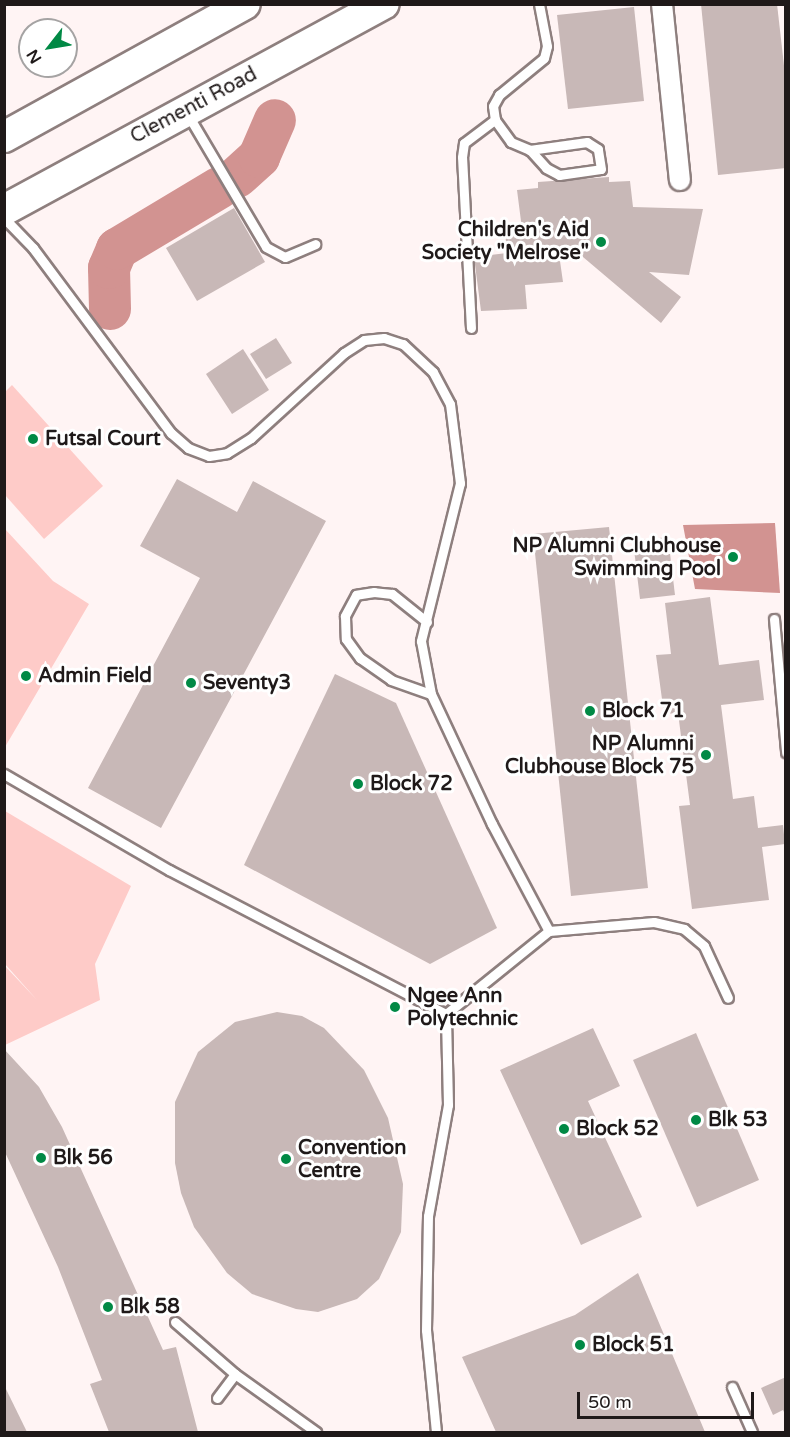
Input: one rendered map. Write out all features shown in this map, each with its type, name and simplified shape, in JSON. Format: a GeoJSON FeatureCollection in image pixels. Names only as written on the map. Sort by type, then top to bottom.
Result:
{"type":"FeatureCollection","features":[{"type":"Feature","properties":{"kind":"main road"},"geometry":{"type":"LineString","coordinates":[[4,137],[245,4]]}},
{"type":"Feature","properties":{"kind":"main road","name":"Clementi Road"},"geometry":{"type":"LineString","coordinates":[[4,210],[384,4]]}},
{"type":"Feature","properties":{"kind":"street"},"geometry":{"type":"LineString","coordinates":[[662,4],[680,180]]}},
{"type":"Feature","properties":{"kind":"lane"},"geometry":{"type":"LineString","coordinates":[[531,150],[587,142],[598,149],[601,169],[559,175],[546,168],[531,150],[511,142],[495,120],[493,106],[499,95],[544,58],[547,45],[539,4]]}},
{"type":"Feature","properties":{"kind":"lane"},"geometry":{"type":"LineString","coordinates":[[186,111],[266,247],[285,257],[315,244]]}},
{"type":"Feature","properties":{"kind":"lane"},"geometry":{"type":"LineString","coordinates":[[471,328],[462,157],[464,143],[495,120]]}},
{"type":"Feature","properties":{"kind":"lane"},"geometry":{"type":"LineString","coordinates":[[4,218],[33,248],[171,433],[189,448],[209,456],[227,453],[251,438],[344,353],[364,340],[384,338],[420,357],[433,372],[450,404],[460,483],[421,641],[430,694],[492,824],[549,931]]}},
{"type":"Feature","properties":{"kind":"lane"},"geometry":{"type":"LineString","coordinates":[[426,622],[392,594],[374,592],[356,596],[345,616],[346,639],[360,658],[391,680],[430,694]]}},
{"type":"Feature","properties":{"kind":"lane"},"geometry":{"type":"LineString","coordinates":[[774,619],[786,752]]}},
{"type":"Feature","properties":{"kind":"lane"},"geometry":{"type":"LineString","coordinates":[[4,774],[169,870],[446,1014]]}},
{"type":"Feature","properties":{"kind":"lane"},"geometry":{"type":"LineString","coordinates":[[446,1014],[549,931],[672,923],[704,946],[728,998]]}},
{"type":"Feature","properties":{"kind":"lane"},"geometry":{"type":"LineString","coordinates":[[436,1432],[426,1330],[428,1216],[448,1105],[446,1014]]}},
{"type":"Feature","properties":{"kind":"lane"},"geometry":{"type":"LineString","coordinates":[[175,1322],[235,1374],[316,1432]]}},
{"type":"Feature","properties":{"kind":"lane"},"geometry":{"type":"LineString","coordinates":[[217,1398],[235,1374]]}},
{"type":"Feature","properties":{"kind":"lane"},"geometry":{"type":"LineString","coordinates":[[732,1387],[752,1432]]}},
{"type":"Feature","properties":{"kind":"shaded area","name":"Futsal Court"},"geometry":{"type":"Polygon","coordinates":[[[12,385],[103,486],[44,539],[5,495],[5,392],[12,385]]]}},
{"type":"Feature","properties":{"kind":"shaded area","name":"NP Alumni Clubhouse Swimming Pool"},"geometry":{"type":"Polygon","coordinates":[[[775,523],[780,593],[695,589],[683,525],[775,523]]]}},
{"type":"Feature","properties":{"kind":"shaded area","name":"Admin Field"},"geometry":{"type":"Polygon","coordinates":[[[5,529],[53,581],[89,604],[5,747],[5,529]]]}},
{"type":"Feature","properties":{"kind":"shaded area"},"geometry":{"type":"Polygon","coordinates":[[[5,811],[131,886],[95,964],[100,1000],[5,1045],[5,966],[37,1000],[5,964],[5,811]]]}},
{"type":"Feature","properties":{"kind":"building"},"geometry":{"type":"Polygon","coordinates":[[[701,4],[777,4],[786,83],[786,168],[718,175],[701,4]]]}},
{"type":"Feature","properties":{"kind":"building"},"geometry":{"type":"Polygon","coordinates":[[[634,7],[644,101],[568,109],[557,15],[634,7]]]}},
{"type":"Feature","properties":{"kind":"building","name":"Children's Aid Society \"Melrose\""},"geometry":{"type":"Polygon","coordinates":[[[609,177],[609,182],[630,181],[633,207],[703,209],[689,275],[649,272],[681,297],[661,323],[583,257],[560,261],[563,282],[525,285],[527,309],[481,311],[474,257],[507,253],[505,231],[522,229],[517,190],[538,188],[538,182],[609,177]]]}},
{"type":"Feature","properties":{"kind":"building"},"geometry":{"type":"Polygon","coordinates":[[[234,208],[265,262],[197,301],[166,248],[234,208]]]}},
{"type":"Feature","properties":{"kind":"building"},"geometry":{"type":"Polygon","coordinates":[[[276,338],[292,363],[266,379],[250,354],[276,338]]]}},
{"type":"Feature","properties":{"kind":"building"},"geometry":{"type":"Polygon","coordinates":[[[243,349],[269,390],[232,414],[206,374],[243,349]]]}},
{"type":"Feature","properties":{"kind":"building","name":"Seventy3"},"geometry":{"type":"Polygon","coordinates":[[[177,479],[237,512],[253,481],[326,521],[161,828],[88,788],[200,578],[140,546],[177,479]]]}},
{"type":"Feature","properties":{"kind":"building","name":"Block 71"},"geometry":{"type":"Polygon","coordinates":[[[609,527],[648,888],[571,896],[533,534],[609,527]]]}},
{"type":"Feature","properties":{"kind":"building"},"geometry":{"type":"Polygon","coordinates":[[[668,537],[675,595],[640,599],[633,541],[668,537]]]}},
{"type":"Feature","properties":{"kind":"building","name":"NP Alumni Clubhouse Block 75"},"geometry":{"type":"Polygon","coordinates":[[[710,597],[719,665],[759,660],[764,700],[721,705],[733,799],[754,796],[758,828],[783,825],[785,844],[762,847],[769,900],[692,909],[679,806],[690,805],[678,713],[664,714],[656,655],[671,654],[665,603],[710,597]]]}},
{"type":"Feature","properties":{"kind":"building","name":"Block 72"},"geometry":{"type":"Polygon","coordinates":[[[335,674],[396,703],[497,928],[430,964],[244,865],[335,674]]]}},
{"type":"Feature","properties":{"kind":"building","name":"Convention Centre"},"geometry":{"type":"Polygon","coordinates":[[[277,1012],[302,1016],[324,1028],[364,1070],[388,1118],[403,1184],[401,1232],[379,1279],[357,1299],[318,1312],[296,1309],[252,1294],[227,1273],[194,1227],[181,1193],[175,1163],[175,1102],[198,1052],[235,1022],[277,1012]]]}},
{"type":"Feature","properties":{"kind":"building","name":"Block 52"},"geometry":{"type":"Polygon","coordinates":[[[593,1028],[620,1086],[588,1101],[642,1217],[581,1245],[500,1070],[593,1028]]]}},
{"type":"Feature","properties":{"kind":"building","name":"Blk 53"},"geometry":{"type":"Polygon","coordinates":[[[696,1033],[759,1180],[697,1207],[633,1060],[696,1033]]]}},
{"type":"Feature","properties":{"kind":"building"},"geometry":{"type":"Polygon","coordinates":[[[4,1049],[39,1087],[62,1127],[163,1350],[176,1347],[198,1432],[109,1432],[90,1384],[102,1380],[58,1267],[4,1150],[4,1049]]]}},
{"type":"Feature","properties":{"kind":"building","name":"Block 51"},"geometry":{"type":"Polygon","coordinates":[[[638,1273],[705,1432],[496,1432],[462,1357],[575,1315],[638,1273]]]}},
{"type":"Feature","properties":{"kind":"building"},"geometry":{"type":"Polygon","coordinates":[[[786,1377],[786,1416],[783,1410],[773,1415],[761,1388],[786,1377]]]}},
{"type":"Feature","properties":{"kind":"building"},"geometry":{"type":"Polygon","coordinates":[[[4,1385],[27,1432],[4,1432],[4,1385]]]}},
{"type":"Feature","properties":{"kind":"waterway"},"geometry":{"type":"LineString","coordinates":[[237,177],[259,157],[275,120]]}},
{"type":"Feature","properties":{"kind":"waterway"},"geometry":{"type":"LineString","coordinates":[[110,309],[109,268],[117,249],[219,188]]}},
{"type":"Feature","properties":{"kind":"place","name":"Children's Aid Society \"Melrose\""},"geometry":{"type":"Point","coordinates":[601,242]}},
{"type":"Feature","properties":{"kind":"place","name":"Futsal Court"},"geometry":{"type":"Point","coordinates":[33,439]}},
{"type":"Feature","properties":{"kind":"place","name":"NP Alumni Clubhouse Swimming Pool"},"geometry":{"type":"Point","coordinates":[733,557]}},
{"type":"Feature","properties":{"kind":"place","name":"Admin Field"},"geometry":{"type":"Point","coordinates":[26,676]}},
{"type":"Feature","properties":{"kind":"place","name":"Seventy3"},"geometry":{"type":"Point","coordinates":[191,683]}},
{"type":"Feature","properties":{"kind":"place","name":"Block 71"},"geometry":{"type":"Point","coordinates":[590,711]}},
{"type":"Feature","properties":{"kind":"place","name":"NP Alumni Clubhouse Block 75"},"geometry":{"type":"Point","coordinates":[706,755]}},
{"type":"Feature","properties":{"kind":"place","name":"Block 72"},"geometry":{"type":"Point","coordinates":[358,784]}},
{"type":"Feature","properties":{"kind":"place","name":"Ngee Ann Polytechnic"},"geometry":{"type":"Point","coordinates":[395,1007]}},
{"type":"Feature","properties":{"kind":"place","name":"Blk 53"},"geometry":{"type":"Point","coordinates":[696,1120]}},
{"type":"Feature","properties":{"kind":"place","name":"Block 52"},"geometry":{"type":"Point","coordinates":[564,1129]}},
{"type":"Feature","properties":{"kind":"place","name":"Blk 56"},"geometry":{"type":"Point","coordinates":[41,1158]}},
{"type":"Feature","properties":{"kind":"place","name":"Convention Centre"},"geometry":{"type":"Point","coordinates":[286,1159]}},
{"type":"Feature","properties":{"kind":"place","name":"Blk 58"},"geometry":{"type":"Point","coordinates":[108,1307]}},
{"type":"Feature","properties":{"kind":"place","name":"Block 51"},"geometry":{"type":"Point","coordinates":[580,1345]}}]}
